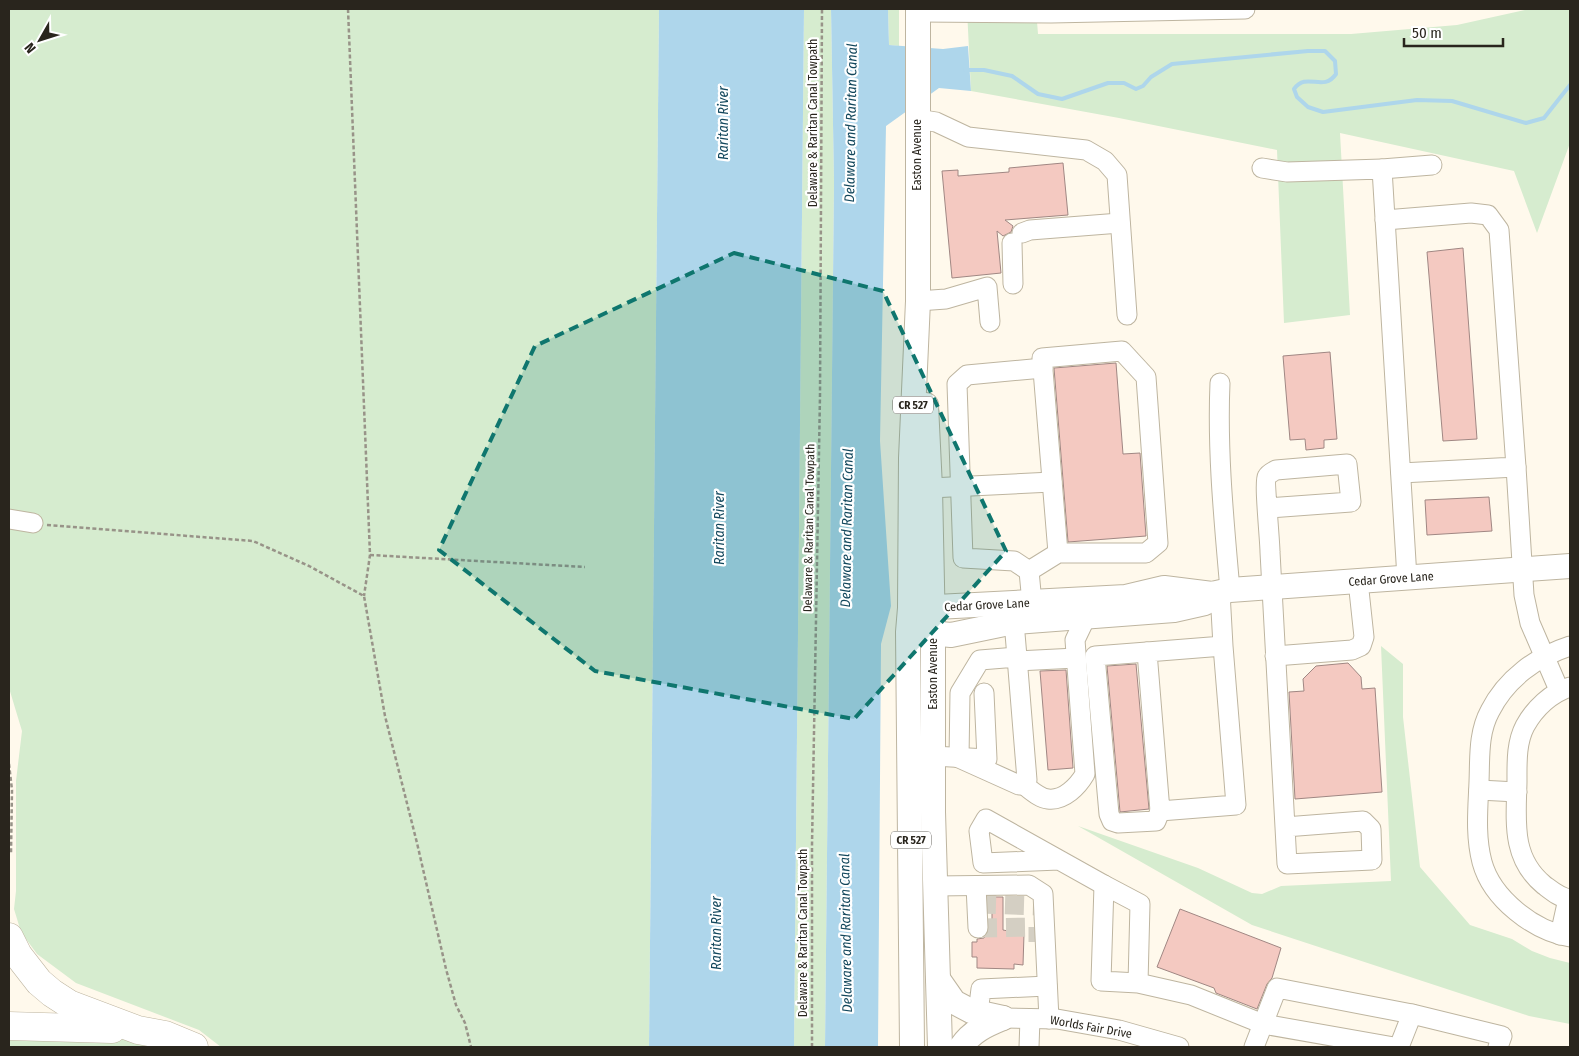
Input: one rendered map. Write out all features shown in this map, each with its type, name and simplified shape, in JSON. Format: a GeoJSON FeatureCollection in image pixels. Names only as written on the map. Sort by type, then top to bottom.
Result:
{"type":"FeatureCollection","features":[{"type":"Feature","properties":{"kind":"highway"},"geometry":{"type":"LineString","coordinates":[[9,937],[27,968],[52,994],[82,1010],[138,1030],[164,1035],[194,1047]]}},
{"type":"Feature","properties":{"kind":"highway"},"geometry":{"type":"LineString","coordinates":[[9,1026],[138,1030]]}},
{"type":"Feature","properties":{"kind":"main road","name":"Easton Avenue"},"geometry":{"type":"LineString","coordinates":[[918,10],[918,301],[911,458],[921,608],[933,632],[935,886],[940,1047]]}},
{"type":"Feature","properties":{"kind":"main road","name":"Easton Avenue"},"geometry":{"type":"LineString","coordinates":[[912,1047],[908,632],[921,608],[930,488],[929,440],[918,301]]}},
{"type":"Feature","properties":{"kind":"main road","name":"Cedar Grove Lane"},"geometry":{"type":"LineString","coordinates":[[921,608],[1126,597],[1164,588],[1220,592],[1570,566]]}},
{"type":"Feature","properties":{"kind":"main road","name":"Cedar Grove Lane"},"geometry":{"type":"LineString","coordinates":[[908,632],[933,632],[951,635],[1014,622],[1174,610],[1205,603],[1220,592]]}},
{"type":"Feature","properties":{"kind":"main road"},"geometry":{"type":"LineString","coordinates":[[938,979],[954,1002],[971,1011],[1003,1018]]}},
{"type":"Feature","properties":{"kind":"main road"},"geometry":{"type":"LineString","coordinates":[[961,1047],[975,1032],[1003,1018]]}},
{"type":"Feature","properties":{"kind":"street"},"geometry":{"type":"LineString","coordinates":[[918,10],[1245,9]]}},
{"type":"Feature","properties":{"kind":"street"},"geometry":{"type":"LineString","coordinates":[[917,119],[936,122],[968,137],[1086,150],[1105,161],[1117,175],[1127,315]]}},
{"type":"Feature","properties":{"kind":"street"},"geometry":{"type":"LineString","coordinates":[[1262,168],[1288,172],[1382,169],[1432,165]]}},
{"type":"Feature","properties":{"kind":"street"},"geometry":{"type":"LineString","coordinates":[[1382,169],[1407,578]]}},
{"type":"Feature","properties":{"kind":"street"},"geometry":{"type":"LineString","coordinates":[[1385,220],[1471,212],[1488,215],[1498,230],[1524,595],[1530,623],[1546,657],[1565,689],[1536,709],[1524,727],[1518,750],[1517,842],[1525,863],[1538,880],[1555,894],[1569,899],[1565,936],[1533,924],[1511,907],[1494,886],[1482,864],[1477,826],[1480,736],[1489,712],[1516,675],[1546,657],[1570,646]]}},
{"type":"Feature","properties":{"kind":"street"},"geometry":{"type":"LineString","coordinates":[[1013,284],[1017,238],[1030,230],[1120,223]]}},
{"type":"Feature","properties":{"kind":"street"},"geometry":{"type":"LineString","coordinates":[[918,301],[946,299],[987,287],[990,322]]}},
{"type":"Feature","properties":{"kind":"street"},"geometry":{"type":"LineString","coordinates":[[1029,571],[1058,553],[1146,553],[1158,542],[1146,377],[1122,351],[1042,358],[1058,553]]}},
{"type":"Feature","properties":{"kind":"street"},"geometry":{"type":"LineString","coordinates":[[1029,571],[1014,561],[963,558],[957,384],[966,375],[1043,368]]}},
{"type":"Feature","properties":{"kind":"street"},"geometry":{"type":"LineString","coordinates":[[1160,811],[1236,805],[1220,592],[1222,491],[1218,418],[1220,383]]}},
{"type":"Feature","properties":{"kind":"street"},"geometry":{"type":"LineString","coordinates":[[1268,508],[1351,502],[1348,464],[1273,472],[1266,479],[1287,864],[1372,860],[1370,829],[1363,821],[1285,827]]}},
{"type":"Feature","properties":{"kind":"street"},"geometry":{"type":"LineString","coordinates":[[1401,473],[1516,467]]}},
{"type":"Feature","properties":{"kind":"street"},"geometry":{"type":"LineString","coordinates":[[930,488],[1052,482]]}},
{"type":"Feature","properties":{"kind":"street"},"geometry":{"type":"LineString","coordinates":[[9,519],[33,523]]}},
{"type":"Feature","properties":{"kind":"street"},"geometry":{"type":"LineString","coordinates":[[1029,571],[1032,603]]}},
{"type":"Feature","properties":{"kind":"street"},"geometry":{"type":"LineString","coordinates":[[1275,656],[1352,650],[1361,646],[1364,637],[1358,581]]}},
{"type":"Feature","properties":{"kind":"street"},"geometry":{"type":"LineString","coordinates":[[968,758],[1019,786],[1024,785],[1036,795],[1048,799],[1057,798],[1080,783],[1085,774],[1075,640],[1086,617]]}},
{"type":"Feature","properties":{"kind":"street"},"geometry":{"type":"LineString","coordinates":[[1014,622],[1027,780],[1024,785]]}},
{"type":"Feature","properties":{"kind":"street"},"geometry":{"type":"LineString","coordinates":[[1147,652],[1160,811],[1156,821],[1118,824],[1112,820],[1109,814],[1094,656],[1223,646]]}},
{"type":"Feature","properties":{"kind":"street"},"geometry":{"type":"LineString","coordinates":[[968,758],[980,660],[1076,658]]}},
{"type":"Feature","properties":{"kind":"street"},"geometry":{"type":"LineString","coordinates":[[933,693],[975,693]]}},
{"type":"Feature","properties":{"kind":"street"},"geometry":{"type":"LineString","coordinates":[[933,756],[987,759],[975,693]]}},
{"type":"Feature","properties":{"kind":"street"},"geometry":{"type":"LineString","coordinates":[[1479,790],[1517,792]]}},
{"type":"Feature","properties":{"kind":"street"},"geometry":{"type":"LineString","coordinates":[[1059,860],[1140,904],[1138,983]]}},
{"type":"Feature","properties":{"kind":"street"},"geometry":{"type":"LineString","coordinates":[[1104,885],[1101,981],[1138,983],[1192,995],[1263,1024],[1394,1047]]}},
{"type":"Feature","properties":{"kind":"street"},"geometry":{"type":"LineString","coordinates":[[935,886],[1029,886],[1043,894],[1049,1019]]}},
{"type":"Feature","properties":{"kind":"street"},"geometry":{"type":"LineString","coordinates":[[976,886],[978,928]]}},
{"type":"Feature","properties":{"kind":"street"},"geometry":{"type":"LineString","coordinates":[[978,1013],[981,989],[1048,986]]}},
{"type":"Feature","properties":{"kind":"street"},"geometry":{"type":"LineString","coordinates":[[1254,1047],[1277,988],[1412,1014],[1502,1036],[1498,1047]]}},
{"type":"Feature","properties":{"kind":"street"},"geometry":{"type":"LineString","coordinates":[[1399,1047],[1412,1014]]}},
{"type":"Feature","properties":{"kind":"street","name":"Worlds Fair Drive"},"geometry":{"type":"LineString","coordinates":[[1003,1018],[1049,1019],[1119,1030],[1180,1047]]}},
{"type":"Feature","properties":{"kind":"street"},"geometry":{"type":"LineString","coordinates":[[1029,1047],[1030,1019]]}},
{"type":"Feature","properties":{"kind":"path"},"geometry":{"type":"LineString","coordinates":[[348,9],[370,555],[364,596],[385,716],[418,843],[446,969],[456,1005],[465,1023],[471,1047]]}},
{"type":"Feature","properties":{"kind":"path","name":"Delaware & Raritan Canal Towpath"},"geometry":{"type":"LineString","coordinates":[[812,1047],[812,845],[820,395],[822,9]]}},
{"type":"Feature","properties":{"kind":"path"},"geometry":{"type":"LineString","coordinates":[[33,523],[253,541],[309,566],[364,596]]}},
{"type":"Feature","properties":{"kind":"path"},"geometry":{"type":"LineString","coordinates":[[370,555],[585,567]]}},
{"type":"Feature","properties":{"kind":"path"},"geometry":{"type":"LineString","coordinates":[[9,764],[12,790],[11,853]]}},
{"type":"Feature","properties":{"kind":"highlighted area"},"geometry":{"type":"Polygon","coordinates":[[[734,253],[883,291],[1006,551],[854,719],[595,671],[439,550],[535,346],[734,253]]]}},
{"type":"Feature","properties":{"kind":"green space"},"geometry":{"type":"Polygon","coordinates":[[[9,9],[659,9],[649,1047],[221,1047],[199,1030],[76,983],[37,954],[21,932],[14,909],[16,891],[16,781],[22,731],[9,688],[9,9]]]}},
{"type":"Feature","properties":{"kind":"green space"},"geometry":{"type":"Polygon","coordinates":[[[804,9],[831,9],[834,182],[825,1047],[794,1047],[804,9]]]}},
{"type":"Feature","properties":{"kind":"green space"},"geometry":{"type":"Polygon","coordinates":[[[888,9],[899,9],[899,46],[889,45],[888,9]]]}},
{"type":"Feature","properties":{"kind":"green space"},"geometry":{"type":"Polygon","coordinates":[[[967,9],[1036,9],[1038,34],[1351,34],[1457,25],[1529,9],[1570,9],[1570,143],[1537,233],[1514,171],[1340,133],[1350,315],[1284,323],[1277,150],[1119,118],[971,91],[967,9]]]}},
{"type":"Feature","properties":{"kind":"green space"},"geometry":{"type":"Polygon","coordinates":[[[1381,646],[1403,664],[1403,717],[1420,867],[1470,925],[1512,939],[1532,951],[1550,958],[1570,963],[1570,1024],[1529,1016],[1252,925],[1078,826],[1198,868],[1252,893],[1262,894],[1281,886],[1391,881],[1381,646]]]}},
{"type":"Feature","properties":{"kind":"green space"},"geometry":{"type":"Polygon","coordinates":[[[9,1034],[130,1038],[172,1047],[9,1047],[9,1034]]]}},
{"type":"Feature","properties":{"kind":"water","name":"Raritan River"},"geometry":{"type":"Polygon","coordinates":[[[659,9],[804,9],[794,1047],[649,1047],[659,9]]]}},
{"type":"Feature","properties":{"kind":"water","name":"Delaware and Raritan Canal"},"geometry":{"type":"Polygon","coordinates":[[[831,9],[888,9],[889,45],[943,49],[968,46],[971,91],[939,88],[886,126],[880,441],[891,606],[881,644],[878,1047],[825,1047],[834,182],[831,9]]]}},
{"type":"Feature","properties":{"kind":"building"},"geometry":{"type":"Polygon","coordinates":[[[1063,163],[1068,215],[1005,220],[1013,226],[1011,232],[1003,236],[997,231],[1001,273],[952,278],[942,171],[958,170],[958,176],[1009,172],[1009,168],[1063,163]]]}},
{"type":"Feature","properties":{"kind":"building"},"geometry":{"type":"Polygon","coordinates":[[[1463,248],[1477,439],[1443,441],[1427,252],[1463,248]]]}},
{"type":"Feature","properties":{"kind":"building"},"geometry":{"type":"Polygon","coordinates":[[[1330,352],[1337,439],[1324,440],[1324,448],[1306,450],[1305,439],[1290,440],[1283,356],[1330,352]]]}},
{"type":"Feature","properties":{"kind":"building"},"geometry":{"type":"Polygon","coordinates":[[[1116,363],[1123,454],[1140,453],[1146,536],[1068,542],[1054,368],[1116,363]]]}},
{"type":"Feature","properties":{"kind":"building"},"geometry":{"type":"Polygon","coordinates":[[[1489,497],[1492,531],[1427,535],[1425,500],[1489,497]]]}},
{"type":"Feature","properties":{"kind":"building"},"geometry":{"type":"Polygon","coordinates":[[[1348,663],[1361,677],[1362,689],[1375,688],[1382,792],[1295,799],[1289,692],[1304,691],[1303,679],[1316,666],[1348,663]]]}},
{"type":"Feature","properties":{"kind":"building"},"geometry":{"type":"Polygon","coordinates":[[[1136,664],[1149,809],[1120,812],[1107,666],[1136,664]]]}},
{"type":"Feature","properties":{"kind":"building"},"geometry":{"type":"Polygon","coordinates":[[[1066,670],[1073,768],[1048,770],[1040,671],[1066,670]]]}},
{"type":"Feature","properties":{"kind":"building"},"geometry":{"type":"Polygon","coordinates":[[[992,897],[1003,897],[1003,930],[1024,934],[1023,965],[1014,964],[1014,969],[977,968],[977,957],[972,957],[972,942],[977,942],[977,939],[984,938],[988,932],[992,932],[992,897]]]}},
{"type":"Feature","properties":{"kind":"building"},"geometry":{"type":"Polygon","coordinates":[[[1180,909],[1281,948],[1272,978],[1267,984],[1257,1009],[1216,993],[1214,988],[1157,967],[1180,909]]]}},
{"type":"Feature","properties":{"kind":"waterway"},"geometry":{"type":"LineString","coordinates":[[965,70],[984,70],[1012,76],[1038,94],[1062,99],[1108,83],[1124,83],[1136,89],[1143,86],[1151,77],[1172,64],[1325,51],[1335,61],[1336,74],[1326,82],[1304,82],[1294,89],[1297,97],[1308,107],[1323,112],[1417,100],[1452,101],[1526,123],[1544,118],[1570,85]]}},
{"type":"Feature","properties":{"kind":"tunnel"},"geometry":{"type":"LineString","coordinates":[[977,904],[1044,906]]}},
{"type":"Feature","properties":{"kind":"tunnel"},"geometry":{"type":"LineString","coordinates":[[978,928],[1038,927],[1038,950]]}}]}
